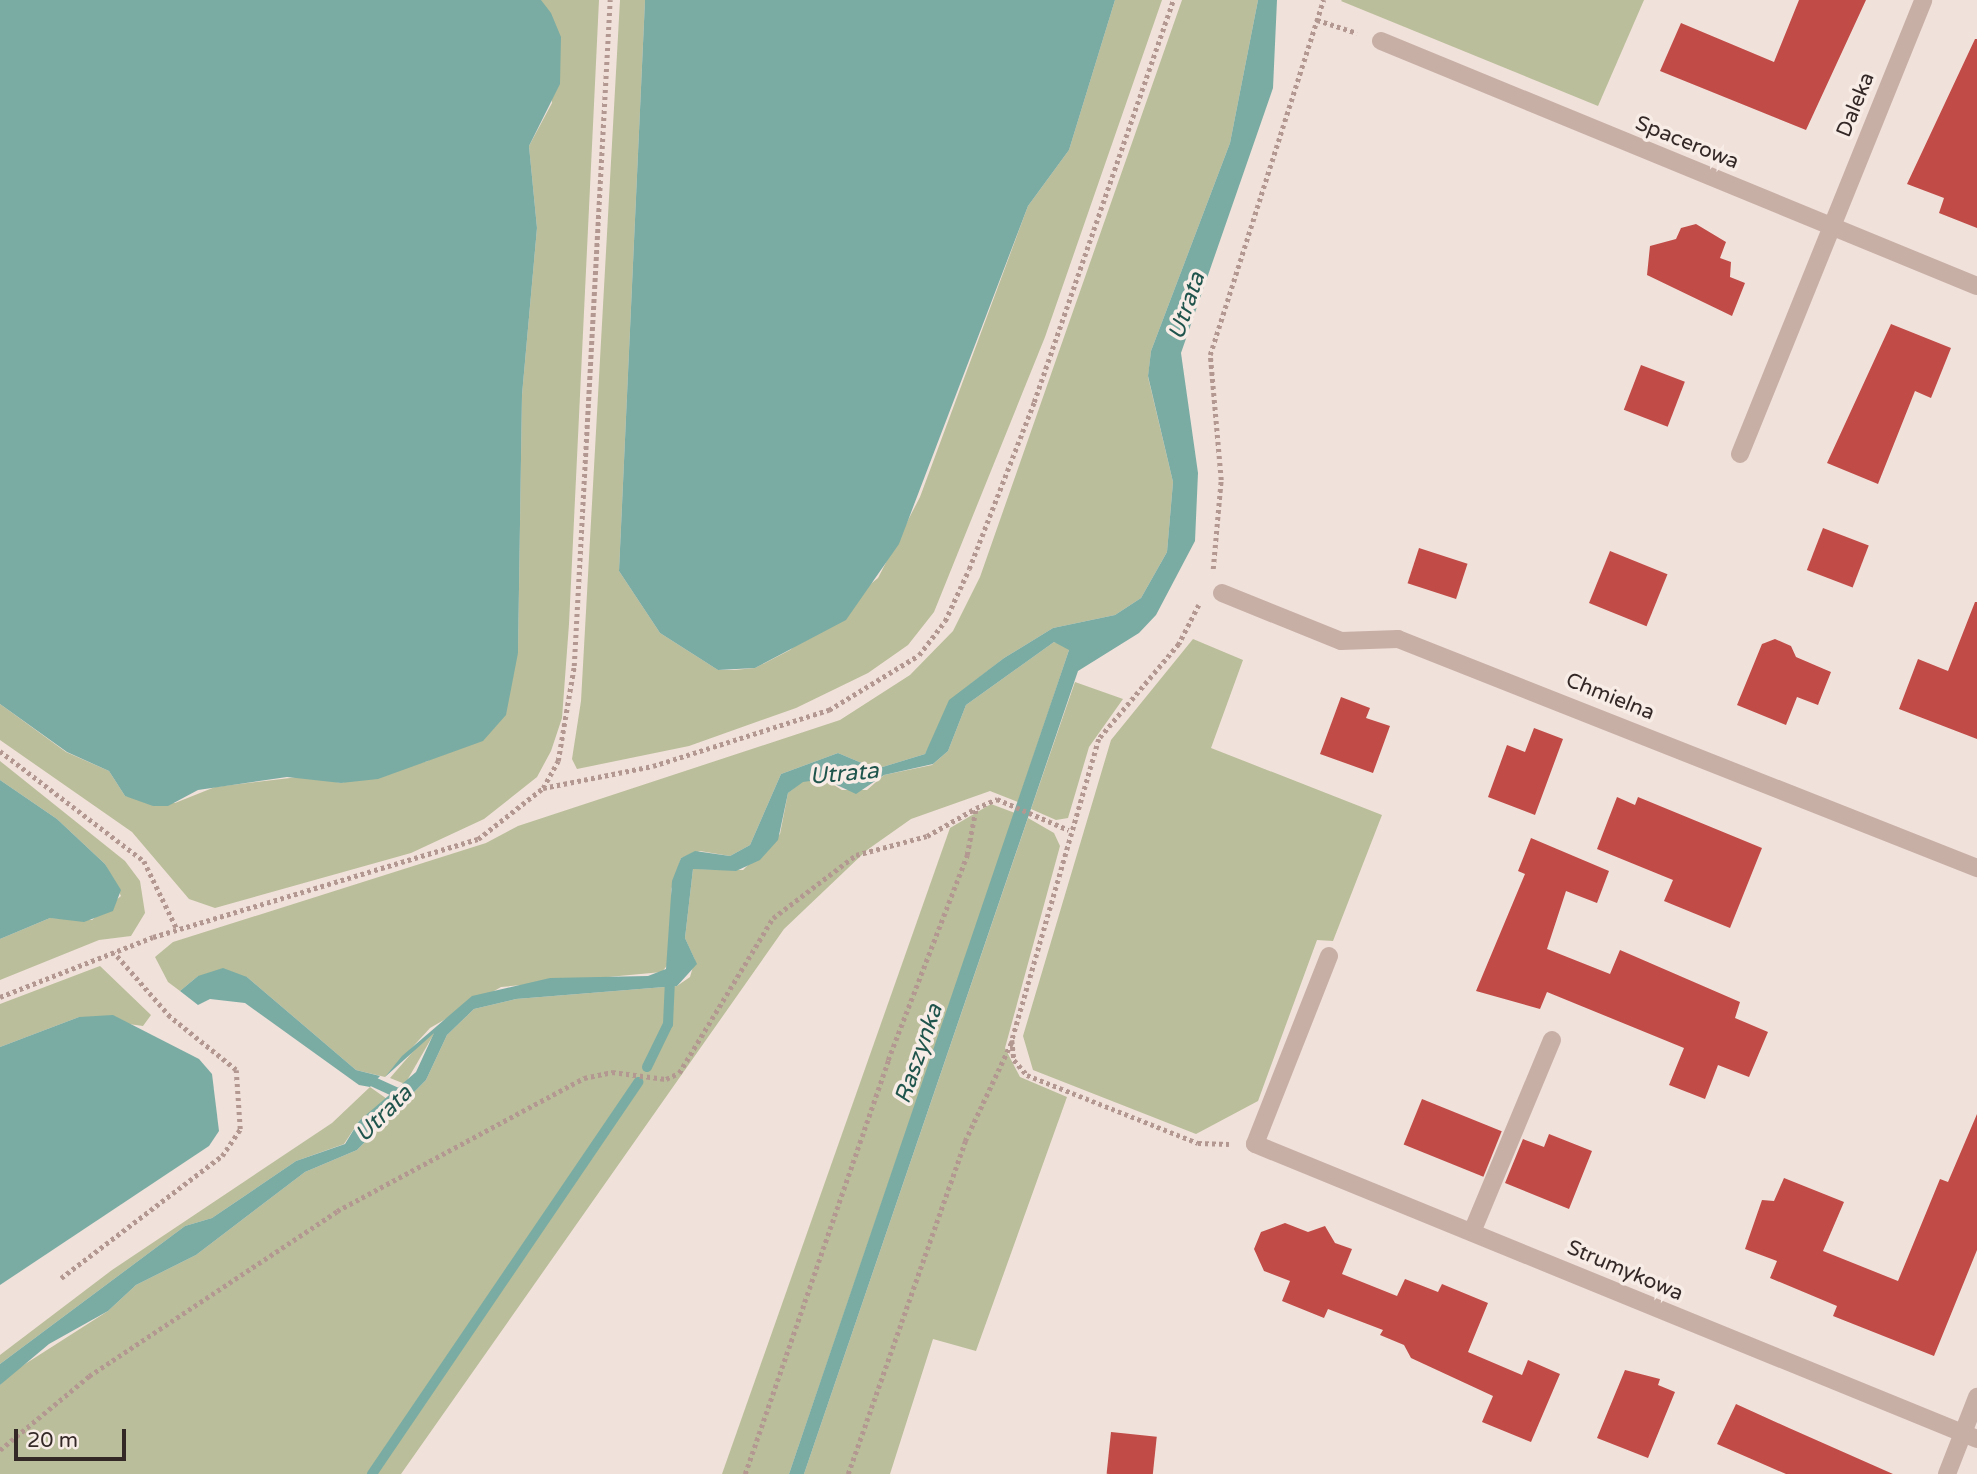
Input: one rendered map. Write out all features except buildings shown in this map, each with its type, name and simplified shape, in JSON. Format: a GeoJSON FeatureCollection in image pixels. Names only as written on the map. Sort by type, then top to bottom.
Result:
{"type":"FeatureCollection","features":[{"type":"Feature","properties":{"kind":"street","name":"Daleka"},"geometry":{"type":"LineString","coordinates":[[1740,454],[1923,0]]}},
{"type":"Feature","properties":{"kind":"street","name":"Spacerowa"},"geometry":{"type":"LineString","coordinates":[[1381,41],[1977,286]]}},
{"type":"Feature","properties":{"kind":"street","name":"Chmielna"},"geometry":{"type":"LineString","coordinates":[[1222,593],[1341,641],[1398,639],[1977,868]]}},
{"type":"Feature","properties":{"kind":"street"},"geometry":{"type":"LineString","coordinates":[[1255,1144],[1329,956]]}},
{"type":"Feature","properties":{"kind":"street"},"geometry":{"type":"LineString","coordinates":[[1472,1232],[1552,1040]]}},
{"type":"Feature","properties":{"kind":"street","name":"Strumykowa"},"geometry":{"type":"LineString","coordinates":[[1255,1144],[1970,1436]]}},
{"type":"Feature","properties":{"kind":"street"},"geometry":{"type":"LineString","coordinates":[[1947,1474],[1970,1436],[1977,1397]]}},
{"type":"Feature","properties":{"kind":"path"},"geometry":{"type":"LineString","coordinates":[[0,997],[177,929],[478,839],[543,788],[561,750],[575,666],[610,0]]}},
{"type":"Feature","properties":{"kind":"path"},"geometry":{"type":"LineString","coordinates":[[543,788],[653,766],[829,710],[919,655],[945,621],[1029,415],[1173,0]]}},
{"type":"Feature","properties":{"kind":"path"},"geometry":{"type":"LineString","coordinates":[[1220,546],[1210,355],[1324,0]]}},
{"type":"Feature","properties":{"kind":"path"},"geometry":{"type":"LineString","coordinates":[[1317,20],[1381,41]]}},
{"type":"Feature","properties":{"kind":"path"},"geometry":{"type":"LineString","coordinates":[[848,1474],[965,1141],[1012,1040],[1069,830],[1100,739],[1179,644],[1208,587],[1222,593]]}},
{"type":"Feature","properties":{"kind":"path"},"geometry":{"type":"LineString","coordinates":[[0,751],[144,861],[177,929]]}},
{"type":"Feature","properties":{"kind":"path"},"geometry":{"type":"LineString","coordinates":[[0,1451],[89,1376],[337,1211],[584,1078],[612,1072],[666,1079],[679,1073],[773,918],[856,855],[927,836],[992,799],[1069,830]]}},
{"type":"Feature","properties":{"kind":"path"},"geometry":{"type":"LineString","coordinates":[[745,1474],[888,1060],[967,855],[976,808]]}},
{"type":"Feature","properties":{"kind":"path"},"geometry":{"type":"LineString","coordinates":[[61,1278],[222,1156],[240,1129],[236,1070],[170,1017],[114,953]]}},
{"type":"Feature","properties":{"kind":"path"},"geometry":{"type":"LineString","coordinates":[[1012,1040],[1014,1060],[1027,1075],[1198,1143],[1255,1144]]}},
{"type":"Feature","properties":{"kind":"green space"},"geometry":{"type":"Polygon","coordinates":[[[541,0],[599,0],[569,624],[562,718],[551,751],[537,777],[484,819],[411,853],[215,908],[189,899],[132,832],[0,740],[0,704],[66,752],[109,771],[125,796],[175,803],[215,787],[307,776],[341,783],[428,761],[518,653],[522,395],[537,228],[529,146],[552,103],[541,0]]]}},
{"type":"Feature","properties":{"kind":"green space"},"geometry":{"type":"Polygon","coordinates":[[[620,0],[645,0],[619,571],[660,633],[718,670],[734,670],[755,668],[790,650],[878,578],[920,497],[1028,206],[1069,150],[1115,0],[1162,0],[1045,337],[934,612],[908,645],[868,673],[796,708],[689,746],[577,769],[572,759],[581,701],[620,0]]]}},
{"type":"Feature","properties":{"kind":"green space"},"geometry":{"type":"Polygon","coordinates":[[[1182,0],[1258,0],[1230,143],[1151,351],[1148,377],[1173,482],[1167,552],[1141,598],[1115,615],[1053,628],[1004,658],[958,694],[925,754],[876,769],[838,753],[781,774],[750,845],[730,856],[700,851],[681,858],[671,890],[672,959],[662,972],[501,987],[430,1028],[385,1077],[356,1070],[247,977],[198,976],[180,991],[168,982],[155,957],[173,942],[486,843],[518,826],[840,720],[910,675],[953,631],[980,577],[1182,0]]]}},
{"type":"Feature","properties":{"kind":"green space"},"geometry":{"type":"Polygon","coordinates":[[[1342,0],[1644,0],[1598,106],[1341,1],[1342,0]]]}},
{"type":"Feature","properties":{"kind":"green space"},"geometry":{"type":"Polygon","coordinates":[[[1193,639],[1243,660],[1211,748],[1382,815],[1333,941],[1317,940],[1258,1101],[1196,1134],[1033,1070],[1023,1036],[1111,740],[1193,639]]]}},
{"type":"Feature","properties":{"kind":"green space"},"geometry":{"type":"Polygon","coordinates":[[[1054,642],[1070,647],[1018,802],[990,791],[911,819],[867,850],[784,929],[401,1474],[0,1474],[0,1385],[11,1373],[108,1311],[136,1285],[196,1255],[305,1172],[357,1150],[426,1080],[447,1035],[474,1009],[516,999],[677,986],[690,977],[695,960],[685,938],[693,869],[743,870],[780,834],[788,793],[803,781],[824,779],[842,790],[867,790],[884,775],[932,765],[948,751],[966,705],[1054,642]]]}},
{"type":"Feature","properties":{"kind":"green space"},"geometry":{"type":"Polygon","coordinates":[[[1075,682],[1123,699],[1089,747],[1068,818],[1056,820],[1031,809],[1075,682]]]}},
{"type":"Feature","properties":{"kind":"green space"},"geometry":{"type":"Polygon","coordinates":[[[0,761],[125,861],[140,881],[145,913],[131,936],[99,940],[0,980],[0,939],[50,918],[92,920],[121,896],[105,864],[57,819],[0,780],[0,761]]]}},
{"type":"Feature","properties":{"kind":"green space"},"geometry":{"type":"Polygon","coordinates":[[[991,804],[1015,813],[789,1474],[722,1474],[950,828],[991,804]]]}},
{"type":"Feature","properties":{"kind":"green space"},"geometry":{"type":"Polygon","coordinates":[[[1028,818],[1054,833],[1060,846],[1005,1048],[1020,1077],[1067,1097],[976,1351],[933,1339],[890,1474],[804,1474],[1028,818]]]}},
{"type":"Feature","properties":{"kind":"green space"},"geometry":{"type":"Polygon","coordinates":[[[100,966],[151,1015],[143,1026],[79,1017],[0,1047],[0,1004],[100,966]]]}},
{"type":"Feature","properties":{"kind":"green space"},"geometry":{"type":"Polygon","coordinates":[[[435,1032],[405,1084],[390,1078],[423,1040],[435,1032]]]}},
{"type":"Feature","properties":{"kind":"green space"},"geometry":{"type":"Polygon","coordinates":[[[370,1087],[387,1099],[359,1121],[344,1144],[296,1161],[212,1218],[185,1226],[0,1364],[0,1355],[112,1270],[332,1123],[370,1087]]]}},
{"type":"Feature","properties":{"kind":"water"},"geometry":{"type":"Polygon","coordinates":[[[0,0],[541,0],[551,13],[561,37],[560,84],[529,146],[537,228],[522,395],[518,653],[506,715],[483,741],[378,779],[341,783],[287,777],[198,790],[168,806],[153,806],[125,796],[109,771],[67,752],[0,704],[0,0]]]}},
{"type":"Feature","properties":{"kind":"water"},"geometry":{"type":"Polygon","coordinates":[[[645,0],[1115,0],[1069,150],[1028,206],[899,544],[846,620],[755,668],[718,670],[660,633],[619,571],[645,0]]]}},
{"type":"Feature","properties":{"kind":"water","name":"Utrata"},"geometry":{"type":"Polygon","coordinates":[[[1258,0],[1277,0],[1273,88],[1181,353],[1198,473],[1195,541],[1156,615],[1139,633],[1078,671],[804,1474],[789,1474],[1069,650],[1054,642],[966,705],[948,751],[933,764],[884,775],[856,794],[824,779],[803,782],[788,793],[778,840],[760,860],[736,871],[693,869],[685,938],[697,964],[677,986],[516,999],[474,1009],[447,1035],[426,1080],[357,1150],[305,1172],[196,1255],[136,1285],[108,1311],[49,1344],[0,1385],[0,1364],[185,1226],[212,1218],[296,1161],[345,1144],[359,1121],[416,1072],[434,1033],[385,1077],[402,1056],[472,996],[550,978],[648,976],[666,969],[672,881],[681,858],[695,851],[730,856],[750,845],[781,774],[838,753],[876,769],[925,754],[949,700],[1004,658],[1053,628],[1115,615],[1141,598],[1167,552],[1173,482],[1148,376],[1151,351],[1230,143],[1258,0]]]}},
{"type":"Feature","properties":{"kind":"water"},"geometry":{"type":"Polygon","coordinates":[[[0,780],[57,819],[105,864],[121,890],[113,911],[84,922],[50,918],[0,939],[0,780]]]}},
{"type":"Feature","properties":{"kind":"water"},"geometry":{"type":"Polygon","coordinates":[[[223,968],[247,977],[356,1070],[380,1076],[370,1087],[359,1085],[245,1003],[210,999],[198,1005],[180,991],[198,976],[223,968]]]}},
{"type":"Feature","properties":{"kind":"water"},"geometry":{"type":"Polygon","coordinates":[[[113,1015],[199,1059],[212,1074],[219,1131],[209,1146],[0,1285],[0,1047],[79,1017],[113,1015]]]}},
{"type":"Feature","properties":{"kind":"waterway"},"geometry":{"type":"LineString","coordinates":[[647,1067],[668,1024],[670,980]]}},
{"type":"Feature","properties":{"kind":"waterway","name":"Utrata"},"geometry":{"type":"LineString","coordinates":[[365,1078],[402,1095]]}},
{"type":"Feature","properties":{"kind":"waterway"},"geometry":{"type":"LineString","coordinates":[[372,1474],[638,1082]]}},
{"type":"Feature","properties":{"kind":"water label","name":"Raszynka"},"geometry":{"type":"Point","coordinates":[919,1054]}}]}
